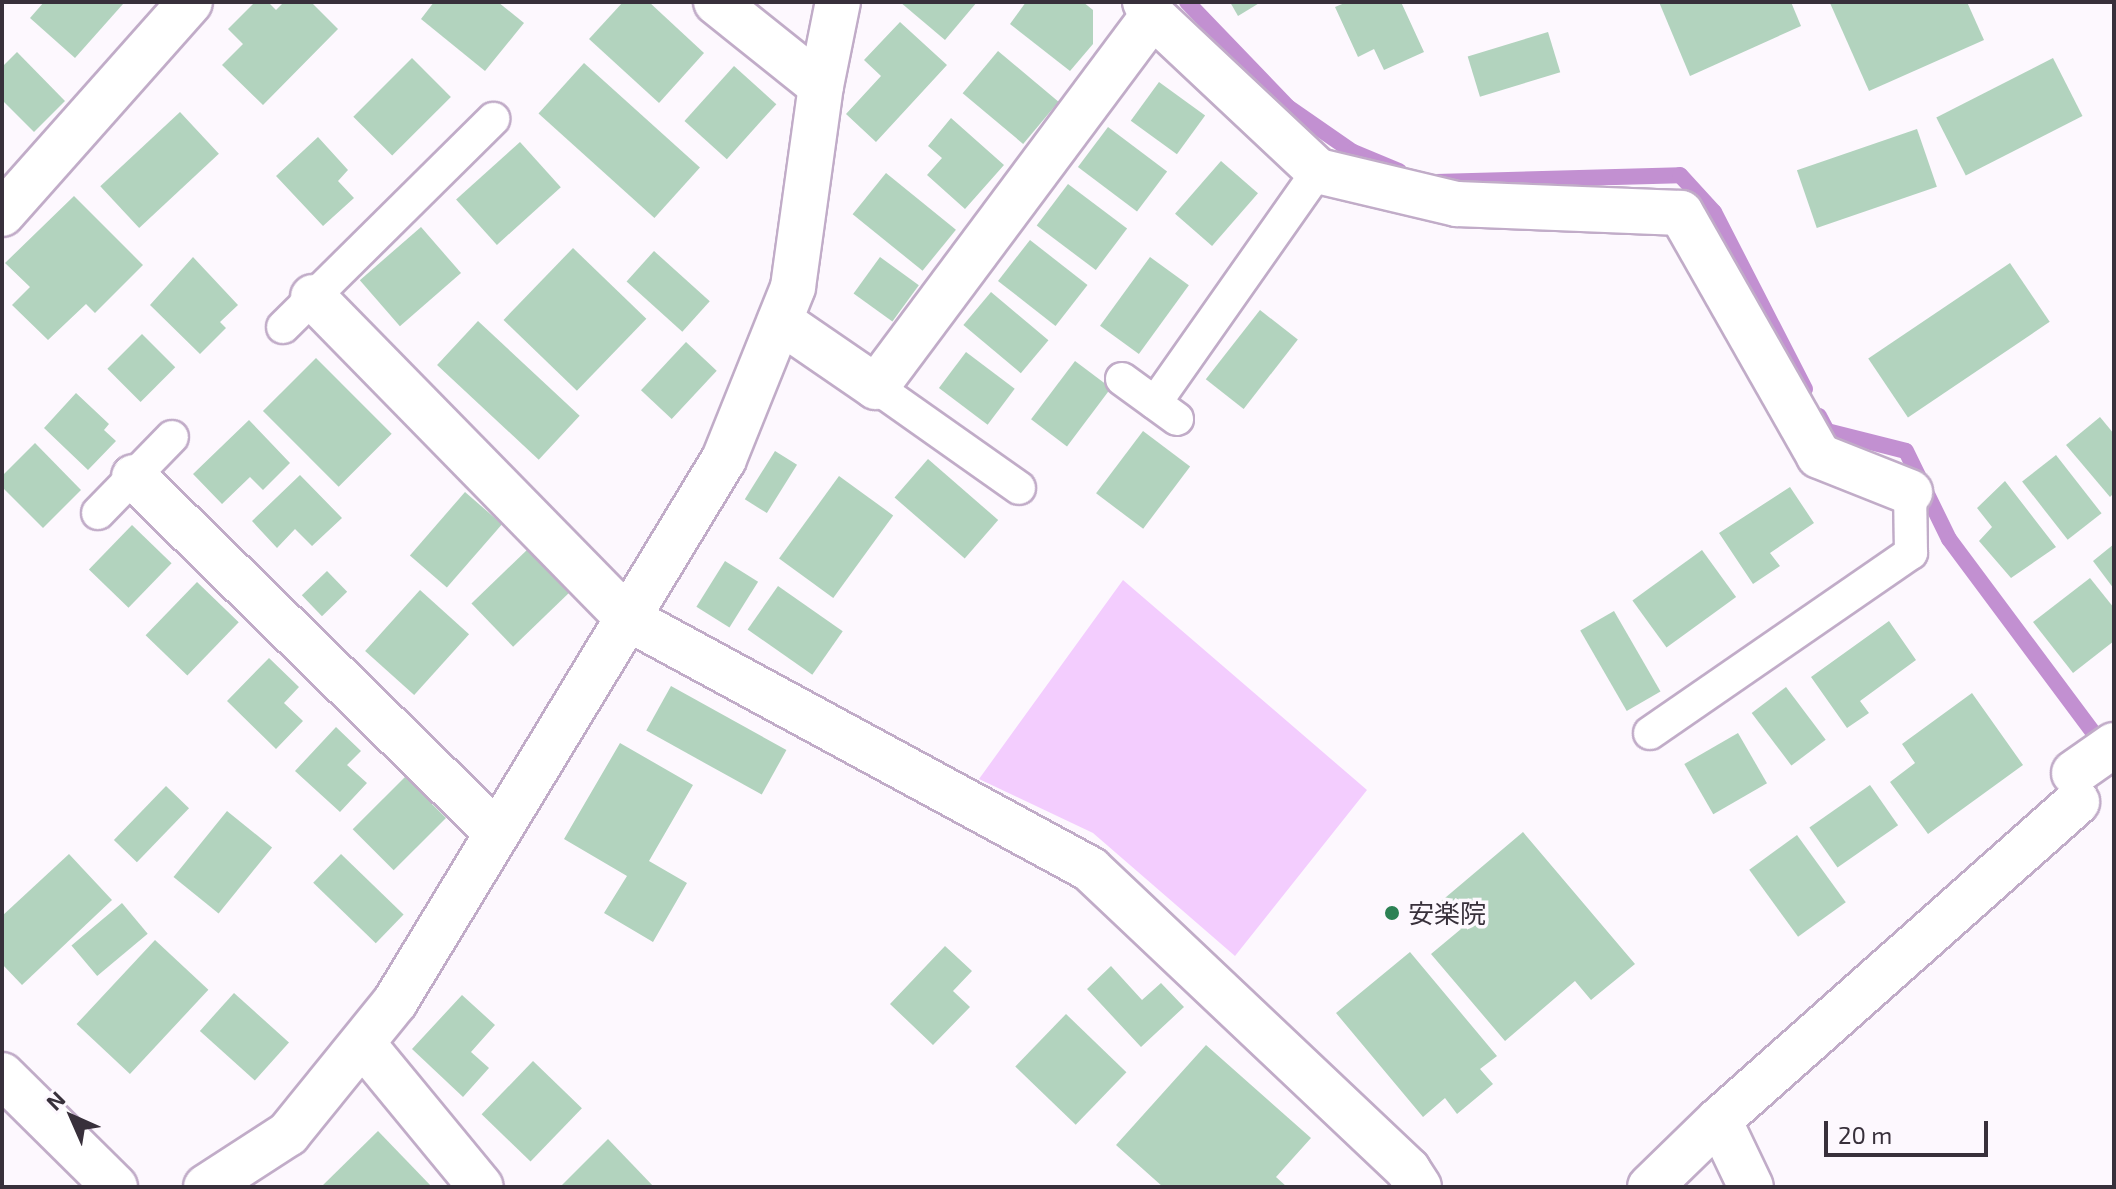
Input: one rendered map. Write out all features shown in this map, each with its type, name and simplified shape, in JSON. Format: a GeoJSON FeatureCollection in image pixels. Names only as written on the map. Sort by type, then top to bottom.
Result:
{"type":"FeatureCollection","features":[{"type":"Feature","properties":{"kind":"street"},"geometry":{"type":"LineString","coordinates":[[716,2],[821,86]]}},
{"type":"Feature","properties":{"kind":"street"},"geometry":{"type":"LineString","coordinates":[[206,1187],[288,1134],[395,1002],[724,459],[793,287],[821,86],[838,2]]}},
{"type":"Feature","properties":{"kind":"street"},"geometry":{"type":"LineString","coordinates":[[2,214],[188,3]]}},
{"type":"Feature","properties":{"kind":"street"},"geometry":{"type":"LineString","coordinates":[[780,321],[876,387],[1149,9],[1318,171],[1457,204],[1681,213],[1819,456],[1910,492]]}},
{"type":"Feature","properties":{"kind":"street"},"geometry":{"type":"LineString","coordinates":[[298,312],[627,618],[1090,869],[1408,1170],[1419,1187]]}},
{"type":"Feature","properties":{"kind":"street"},"geometry":{"type":"LineString","coordinates":[[134,477],[496,832]]}},
{"type":"Feature","properties":{"kind":"street"},"geometry":{"type":"LineString","coordinates":[[1650,1187],[2090,771]]}},
{"type":"Feature","properties":{"kind":"street"},"geometry":{"type":"LineString","coordinates":[[363,1044],[481,1187]]}},
{"type":"Feature","properties":{"kind":"street"},"geometry":{"type":"LineString","coordinates":[[2,1075],[115,1187]]}},
{"type":"Feature","properties":{"kind":"street"},"geometry":{"type":"LineString","coordinates":[[1719,1120],[1751,1187]]}},
{"type":"Feature","properties":{"kind":"lane"},"geometry":{"type":"LineString","coordinates":[[298,312],[493,119]]}},
{"type":"Feature","properties":{"kind":"lane"},"geometry":{"type":"LineString","coordinates":[[1122,379],[1166,411],[1318,171]]}},
{"type":"Feature","properties":{"kind":"lane"},"geometry":{"type":"LineString","coordinates":[[876,387],[1019,488]]}},
{"type":"Feature","properties":{"kind":"lane"},"geometry":{"type":"LineString","coordinates":[[98,513],[172,437]]}},
{"type":"Feature","properties":{"kind":"lane"},"geometry":{"type":"LineString","coordinates":[[1650,733],[1911,553],[1910,492]]}},
{"type":"Feature","properties":{"kind":"shaded area"},"geometry":{"type":"Polygon","coordinates":[[[1123,580],[1367,790],[1235,956],[1093,833],[979,779],[1123,580]]]}},
{"type":"Feature","properties":{"kind":"building"},"geometry":{"type":"Polygon","coordinates":[[[44,2],[123,4],[75,58],[30,18],[44,2]]]}},
{"type":"Feature","properties":{"kind":"building"},"geometry":{"type":"Polygon","coordinates":[[[255,2],[268,2],[276,10],[284,2],[311,2],[338,29],[263,105],[222,65],[243,44],[228,29],[255,2]]]}},
{"type":"Feature","properties":{"kind":"building"},"geometry":{"type":"Polygon","coordinates":[[[434,2],[498,2],[524,23],[485,71],[421,19],[434,2]]]}},
{"type":"Feature","properties":{"kind":"building"},"geometry":{"type":"Polygon","coordinates":[[[623,2],[649,2],[704,53],[659,103],[589,39],[623,2]]]}},
{"type":"Feature","properties":{"kind":"building"},"geometry":{"type":"Polygon","coordinates":[[[900,2],[977,2],[945,40],[900,2]]]}},
{"type":"Feature","properties":{"kind":"building"},"geometry":{"type":"Polygon","coordinates":[[[1026,2],[1083,2],[1093,10],[1093,44],[1070,71],[1010,24],[1026,2]]]}},
{"type":"Feature","properties":{"kind":"building"},"geometry":{"type":"Polygon","coordinates":[[[1230,2],[1261,2],[1238,16],[1230,2]]]}},
{"type":"Feature","properties":{"kind":"building"},"geometry":{"type":"Polygon","coordinates":[[[1347,2],[1401,2],[1424,52],[1384,70],[1374,49],[1358,57],[1335,7],[1347,2]]]}},
{"type":"Feature","properties":{"kind":"building"},"geometry":{"type":"Polygon","coordinates":[[[1659,2],[1791,2],[1801,26],[1690,76],[1659,2]]]}},
{"type":"Feature","properties":{"kind":"building"},"geometry":{"type":"Polygon","coordinates":[[[1967,2],[1984,40],[1869,91],[1830,3],[1967,2]]]}},
{"type":"Feature","properties":{"kind":"building"},"geometry":{"type":"Polygon","coordinates":[[[900,22],[947,65],[876,142],[846,114],[881,76],[864,60],[900,22]]]}},
{"type":"Feature","properties":{"kind":"building"},"geometry":{"type":"Polygon","coordinates":[[[1548,32],[1560,72],[1480,97],[1468,57],[1548,32]]]}},
{"type":"Feature","properties":{"kind":"building"},"geometry":{"type":"Polygon","coordinates":[[[998,51],[1059,102],[1023,144],[963,93],[998,51]]]}},
{"type":"Feature","properties":{"kind":"building"},"geometry":{"type":"Polygon","coordinates":[[[17,52],[65,101],[34,132],[2,100],[2,67],[17,52]]]}},
{"type":"Feature","properties":{"kind":"building"},"geometry":{"type":"Polygon","coordinates":[[[412,58],[451,97],[392,156],[353,117],[412,58]]]}},
{"type":"Feature","properties":{"kind":"building"},"geometry":{"type":"Polygon","coordinates":[[[2053,58],[2083,116],[1966,175],[1936,117],[2053,58]]]}},
{"type":"Feature","properties":{"kind":"building"},"geometry":{"type":"Polygon","coordinates":[[[584,63],[700,167],[654,218],[538,114],[584,63]]]}},
{"type":"Feature","properties":{"kind":"building"},"geometry":{"type":"Polygon","coordinates":[[[734,66],[776,104],[727,159],[684,121],[734,66]]]}},
{"type":"Feature","properties":{"kind":"building"},"geometry":{"type":"Polygon","coordinates":[[[1159,82],[1205,116],[1177,154],[1131,121],[1159,82]]]}},
{"type":"Feature","properties":{"kind":"building"},"geometry":{"type":"Polygon","coordinates":[[[180,112],[219,154],[139,228],[100,186],[180,112]]]}},
{"type":"Feature","properties":{"kind":"building"},"geometry":{"type":"Polygon","coordinates":[[[951,118],[1004,165],[965,209],[927,175],[942,158],[928,146],[951,118]]]}},
{"type":"Feature","properties":{"kind":"building"},"geometry":{"type":"Polygon","coordinates":[[[1108,127],[1167,172],[1137,211],[1078,167],[1108,127]]]}},
{"type":"Feature","properties":{"kind":"building"},"geometry":{"type":"Polygon","coordinates":[[[1917,129],[1937,187],[1817,228],[1797,170],[1917,129]]]}},
{"type":"Feature","properties":{"kind":"building"},"geometry":{"type":"Polygon","coordinates":[[[318,137],[348,170],[338,181],[354,198],[323,226],[276,176],[318,137]]]}},
{"type":"Feature","properties":{"kind":"building"},"geometry":{"type":"Polygon","coordinates":[[[520,142],[561,187],[497,245],[456,200],[520,142]]]}},
{"type":"Feature","properties":{"kind":"building"},"geometry":{"type":"Polygon","coordinates":[[[1221,161],[1258,193],[1212,246],[1175,214],[1221,161]]]}},
{"type":"Feature","properties":{"kind":"building"},"geometry":{"type":"Polygon","coordinates":[[[886,173],[956,230],[923,271],[853,214],[886,173]]]}},
{"type":"Feature","properties":{"kind":"building"},"geometry":{"type":"Polygon","coordinates":[[[1068,184],[1127,229],[1096,270],[1037,226],[1068,184]]]}},
{"type":"Feature","properties":{"kind":"building"},"geometry":{"type":"Polygon","coordinates":[[[74,196],[143,265],[95,313],[86,304],[48,340],[12,305],[30,287],[5,263],[74,196]]]}},
{"type":"Feature","properties":{"kind":"building"},"geometry":{"type":"Polygon","coordinates":[[[421,227],[461,273],[400,326],[360,280],[421,227]]]}},
{"type":"Feature","properties":{"kind":"building"},"geometry":{"type":"Polygon","coordinates":[[[1030,240],[1088,285],[1056,326],[998,281],[1030,240]]]}},
{"type":"Feature","properties":{"kind":"building"},"geometry":{"type":"Polygon","coordinates":[[[573,248],[646,319],[577,391],[504,320],[573,248]]]}},
{"type":"Feature","properties":{"kind":"building"},"geometry":{"type":"Polygon","coordinates":[[[654,251],[710,301],[682,332],[627,281],[654,251]]]}},
{"type":"Feature","properties":{"kind":"building"},"geometry":{"type":"Polygon","coordinates":[[[193,257],[238,305],[220,322],[226,328],[200,354],[150,305],[193,257]]]}},
{"type":"Feature","properties":{"kind":"building"},"geometry":{"type":"Polygon","coordinates":[[[880,257],[919,285],[892,322],[854,293],[880,257]]]}},
{"type":"Feature","properties":{"kind":"building"},"geometry":{"type":"Polygon","coordinates":[[[1150,257],[1189,285],[1139,354],[1100,326],[1150,257]]]}},
{"type":"Feature","properties":{"kind":"building"},"geometry":{"type":"Polygon","coordinates":[[[2010,263],[2050,322],[1908,417],[1868,359],[2010,263]]]}},
{"type":"Feature","properties":{"kind":"building"},"geometry":{"type":"Polygon","coordinates":[[[991,292],[1048,340],[1021,373],[963,325],[991,292]]]}},
{"type":"Feature","properties":{"kind":"building"},"geometry":{"type":"Polygon","coordinates":[[[1260,310],[1298,340],[1244,409],[1206,379],[1260,310]]]}},
{"type":"Feature","properties":{"kind":"building"},"geometry":{"type":"Polygon","coordinates":[[[478,321],[580,416],[539,460],[437,365],[478,321]]]}},
{"type":"Feature","properties":{"kind":"building"},"geometry":{"type":"Polygon","coordinates":[[[142,334],[175,367],[141,402],[107,369],[142,334]]]}},
{"type":"Feature","properties":{"kind":"building"},"geometry":{"type":"Polygon","coordinates":[[[686,342],[717,371],[672,419],[641,390],[686,342]]]}},
{"type":"Feature","properties":{"kind":"building"},"geometry":{"type":"Polygon","coordinates":[[[966,352],[1015,389],[988,425],[939,388],[966,352]]]}},
{"type":"Feature","properties":{"kind":"building"},"geometry":{"type":"Polygon","coordinates":[[[316,358],[392,434],[339,487],[263,411],[316,358]]]}},
{"type":"Feature","properties":{"kind":"building"},"geometry":{"type":"Polygon","coordinates":[[[1075,361],[1111,388],[1067,446],[1031,419],[1075,361]]]}},
{"type":"Feature","properties":{"kind":"building"},"geometry":{"type":"Polygon","coordinates":[[[76,393],[109,424],[104,430],[116,441],[88,470],[44,428],[76,393]]]}},
{"type":"Feature","properties":{"kind":"building"},"geometry":{"type":"Polygon","coordinates":[[[2100,417],[2114,434],[2114,493],[2110,497],[2066,445],[2100,417]]]}},
{"type":"Feature","properties":{"kind":"building"},"geometry":{"type":"Polygon","coordinates":[[[249,420],[290,463],[263,490],[250,477],[222,504],[193,474],[249,420]]]}},
{"type":"Feature","properties":{"kind":"building"},"geometry":{"type":"Polygon","coordinates":[[[1143,431],[1190,467],[1143,529],[1096,493],[1143,431]]]}},
{"type":"Feature","properties":{"kind":"building"},"geometry":{"type":"Polygon","coordinates":[[[35,443],[81,490],[43,528],[2,487],[2,476],[35,443]]]}},
{"type":"Feature","properties":{"kind":"building"},"geometry":{"type":"Polygon","coordinates":[[[775,451],[797,465],[767,513],[745,499],[775,451]]]}},
{"type":"Feature","properties":{"kind":"building"},"geometry":{"type":"Polygon","coordinates":[[[2056,455],[2102,513],[2068,540],[2022,481],[2056,455]]]}},
{"type":"Feature","properties":{"kind":"building"},"geometry":{"type":"Polygon","coordinates":[[[928,459],[998,520],[965,559],[895,497],[928,459]]]}},
{"type":"Feature","properties":{"kind":"building"},"geometry":{"type":"Polygon","coordinates":[[[300,475],[342,518],[312,546],[295,529],[277,548],[252,521],[300,475]]]}},
{"type":"Feature","properties":{"kind":"building"},"geometry":{"type":"Polygon","coordinates":[[[839,476],[893,515],[833,598],[779,559],[839,476]]]}},
{"type":"Feature","properties":{"kind":"building"},"geometry":{"type":"Polygon","coordinates":[[[2005,481],[2056,547],[2011,578],[1979,541],[1992,527],[1977,508],[2005,481]]]}},
{"type":"Feature","properties":{"kind":"building"},"geometry":{"type":"Polygon","coordinates":[[[1790,487],[1814,523],[1770,553],[1780,566],[1753,584],[1719,533],[1790,487]]]}},
{"type":"Feature","properties":{"kind":"building"},"geometry":{"type":"Polygon","coordinates":[[[465,492],[502,524],[447,588],[410,555],[465,492]]]}},
{"type":"Feature","properties":{"kind":"building"},"geometry":{"type":"Polygon","coordinates":[[[132,525],[172,563],[128,608],[89,570],[132,525]]]}},
{"type":"Feature","properties":{"kind":"building"},"geometry":{"type":"Polygon","coordinates":[[[2114,544],[2114,589],[2093,561],[2114,544]]]}},
{"type":"Feature","properties":{"kind":"building"},"geometry":{"type":"Polygon","coordinates":[[[529,548],[571,591],[513,647],[471,604],[529,548]]]}},
{"type":"Feature","properties":{"kind":"building"},"geometry":{"type":"Polygon","coordinates":[[[1702,550],[1736,597],[1667,647],[1632,601],[1702,550]]]}},
{"type":"Feature","properties":{"kind":"building"},"geometry":{"type":"Polygon","coordinates":[[[725,561],[758,582],[729,627],[696,607],[725,561]]]}},
{"type":"Feature","properties":{"kind":"building"},"geometry":{"type":"Polygon","coordinates":[[[327,571],[347,592],[322,616],[302,595],[327,571]]]}},
{"type":"Feature","properties":{"kind":"building"},"geometry":{"type":"Polygon","coordinates":[[[2090,578],[2114,608],[2114,641],[2073,673],[2033,622],[2090,578]]]}},
{"type":"Feature","properties":{"kind":"building"},"geometry":{"type":"Polygon","coordinates":[[[197,582],[239,622],[187,676],[146,635],[197,582]]]}},
{"type":"Feature","properties":{"kind":"building"},"geometry":{"type":"Polygon","coordinates":[[[778,586],[843,631],[812,675],[748,629],[778,586]]]}},
{"type":"Feature","properties":{"kind":"building"},"geometry":{"type":"Polygon","coordinates":[[[420,590],[469,634],[414,695],[365,651],[420,590]]]}},
{"type":"Feature","properties":{"kind":"building"},"geometry":{"type":"Polygon","coordinates":[[[1614,611],[1660,692],[1627,711],[1580,630],[1614,611]]]}},
{"type":"Feature","properties":{"kind":"building"},"geometry":{"type":"Polygon","coordinates":[[[1889,621],[1916,660],[1860,701],[1869,713],[1847,728],[1811,677],[1889,621]]]}},
{"type":"Feature","properties":{"kind":"building"},"geometry":{"type":"Polygon","coordinates":[[[269,658],[299,687],[284,703],[303,721],[276,749],[227,701],[269,658]]]}},
{"type":"Feature","properties":{"kind":"building"},"geometry":{"type":"Polygon","coordinates":[[[671,686],[786,750],[762,795],[646,731],[671,686]]]}},
{"type":"Feature","properties":{"kind":"building"},"geometry":{"type":"Polygon","coordinates":[[[1786,687],[1826,740],[1791,766],[1752,713],[1786,687]]]}},
{"type":"Feature","properties":{"kind":"building"},"geometry":{"type":"Polygon","coordinates":[[[1972,693],[2023,765],[1928,834],[1890,782],[1915,763],[1902,744],[1972,693]]]}},
{"type":"Feature","properties":{"kind":"building"},"geometry":{"type":"Polygon","coordinates":[[[336,727],[361,751],[347,765],[367,783],[340,812],[295,771],[336,727]]]}},
{"type":"Feature","properties":{"kind":"building"},"geometry":{"type":"Polygon","coordinates":[[[1738,733],[1767,783],[1713,814],[1684,764],[1738,733]]]}},
{"type":"Feature","properties":{"kind":"building"},"geometry":{"type":"Polygon","coordinates":[[[620,743],[693,785],[649,861],[687,883],[653,942],[604,913],[627,876],[564,839],[620,743]]]}},
{"type":"Feature","properties":{"kind":"building"},"geometry":{"type":"Polygon","coordinates":[[[405,777],[446,818],[394,870],[353,829],[405,777]]]}},
{"type":"Feature","properties":{"kind":"building"},"geometry":{"type":"Polygon","coordinates":[[[1870,785],[1898,825],[1837,868],[1809,827],[1870,785]]]}},
{"type":"Feature","properties":{"kind":"building"},"geometry":{"type":"Polygon","coordinates":[[[166,786],[189,808],[137,862],[114,840],[166,786]]]}},
{"type":"Feature","properties":{"kind":"building"},"geometry":{"type":"Polygon","coordinates":[[[227,811],[272,848],[219,914],[174,877],[227,811]]]}},
{"type":"Feature","properties":{"kind":"building"},"geometry":{"type":"Polygon","coordinates":[[[1523,832],[1635,964],[1591,1000],[1575,981],[1505,1041],[1431,954],[1461,929],[1439,903],[1523,832]]]}},
{"type":"Feature","properties":{"kind":"building"},"geometry":{"type":"Polygon","coordinates":[[[1797,835],[1846,902],[1798,937],[1749,870],[1797,835]]]}},
{"type":"Feature","properties":{"kind":"building"},"geometry":{"type":"Polygon","coordinates":[[[69,854],[112,900],[22,985],[2,964],[2,916],[69,854]]]}},
{"type":"Feature","properties":{"kind":"building"},"geometry":{"type":"Polygon","coordinates":[[[341,854],[404,914],[376,943],[313,883],[341,854]]]}},
{"type":"Feature","properties":{"kind":"building"},"geometry":{"type":"Polygon","coordinates":[[[122,903],[148,934],[97,976],[71,945],[122,903]]]}},
{"type":"Feature","properties":{"kind":"building"},"geometry":{"type":"Polygon","coordinates":[[[155,940],[208,990],[130,1074],[77,1024],[155,940]]]}},
{"type":"Feature","properties":{"kind":"building"},"geometry":{"type":"Polygon","coordinates":[[[945,946],[972,971],[953,991],[970,1007],[933,1045],[890,1004],[945,946]]]}},
{"type":"Feature","properties":{"kind":"building"},"geometry":{"type":"Polygon","coordinates":[[[1410,952],[1497,1056],[1480,1069],[1493,1084],[1457,1114],[1445,1098],[1423,1117],[1336,1013],[1410,952]]]}},
{"type":"Feature","properties":{"kind":"building"},"geometry":{"type":"Polygon","coordinates":[[[1111,966],[1142,1000],[1161,983],[1184,1007],[1141,1047],[1087,989],[1111,966]]]}},
{"type":"Feature","properties":{"kind":"building"},"geometry":{"type":"Polygon","coordinates":[[[234,993],[289,1043],[255,1080],[200,1031],[234,993]]]}},
{"type":"Feature","properties":{"kind":"building"},"geometry":{"type":"Polygon","coordinates":[[[462,995],[495,1025],[471,1052],[489,1068],[463,1097],[412,1049],[462,995]]]}},
{"type":"Feature","properties":{"kind":"building"},"geometry":{"type":"Polygon","coordinates":[[[1066,1014],[1126,1072],[1076,1125],[1015,1067],[1066,1014]]]}},
{"type":"Feature","properties":{"kind":"building"},"geometry":{"type":"Polygon","coordinates":[[[1206,1045],[1311,1138],[1276,1177],[1287,1187],[1163,1187],[1116,1145],[1206,1045]]]}},
{"type":"Feature","properties":{"kind":"building"},"geometry":{"type":"Polygon","coordinates":[[[533,1061],[582,1108],[531,1161],[482,1114],[533,1061]]]}},
{"type":"Feature","properties":{"kind":"building"},"geometry":{"type":"Polygon","coordinates":[[[378,1131],[432,1187],[321,1187],[378,1131]]]}},
{"type":"Feature","properties":{"kind":"building"},"geometry":{"type":"Polygon","coordinates":[[[608,1139],[654,1187],[560,1187],[608,1139]]]}},
{"type":"Feature","properties":{"kind":"waterway"},"geometry":{"type":"LineString","coordinates":[[1187,2],[1288,107],[1353,152],[1399,171]]}},
{"type":"Feature","properties":{"kind":"waterway"},"geometry":{"type":"LineString","coordinates":[[1436,182],[1680,175],[1714,212],[1805,389]]}},
{"type":"Feature","properties":{"kind":"waterway"},"geometry":{"type":"LineString","coordinates":[[1819,416],[1827,431],[1906,451],[1949,539],[2105,748]]}},
{"type":"Feature","properties":{"kind":"place","name":"安楽院"},"geometry":{"type":"Point","coordinates":[1392,913]}}]}
